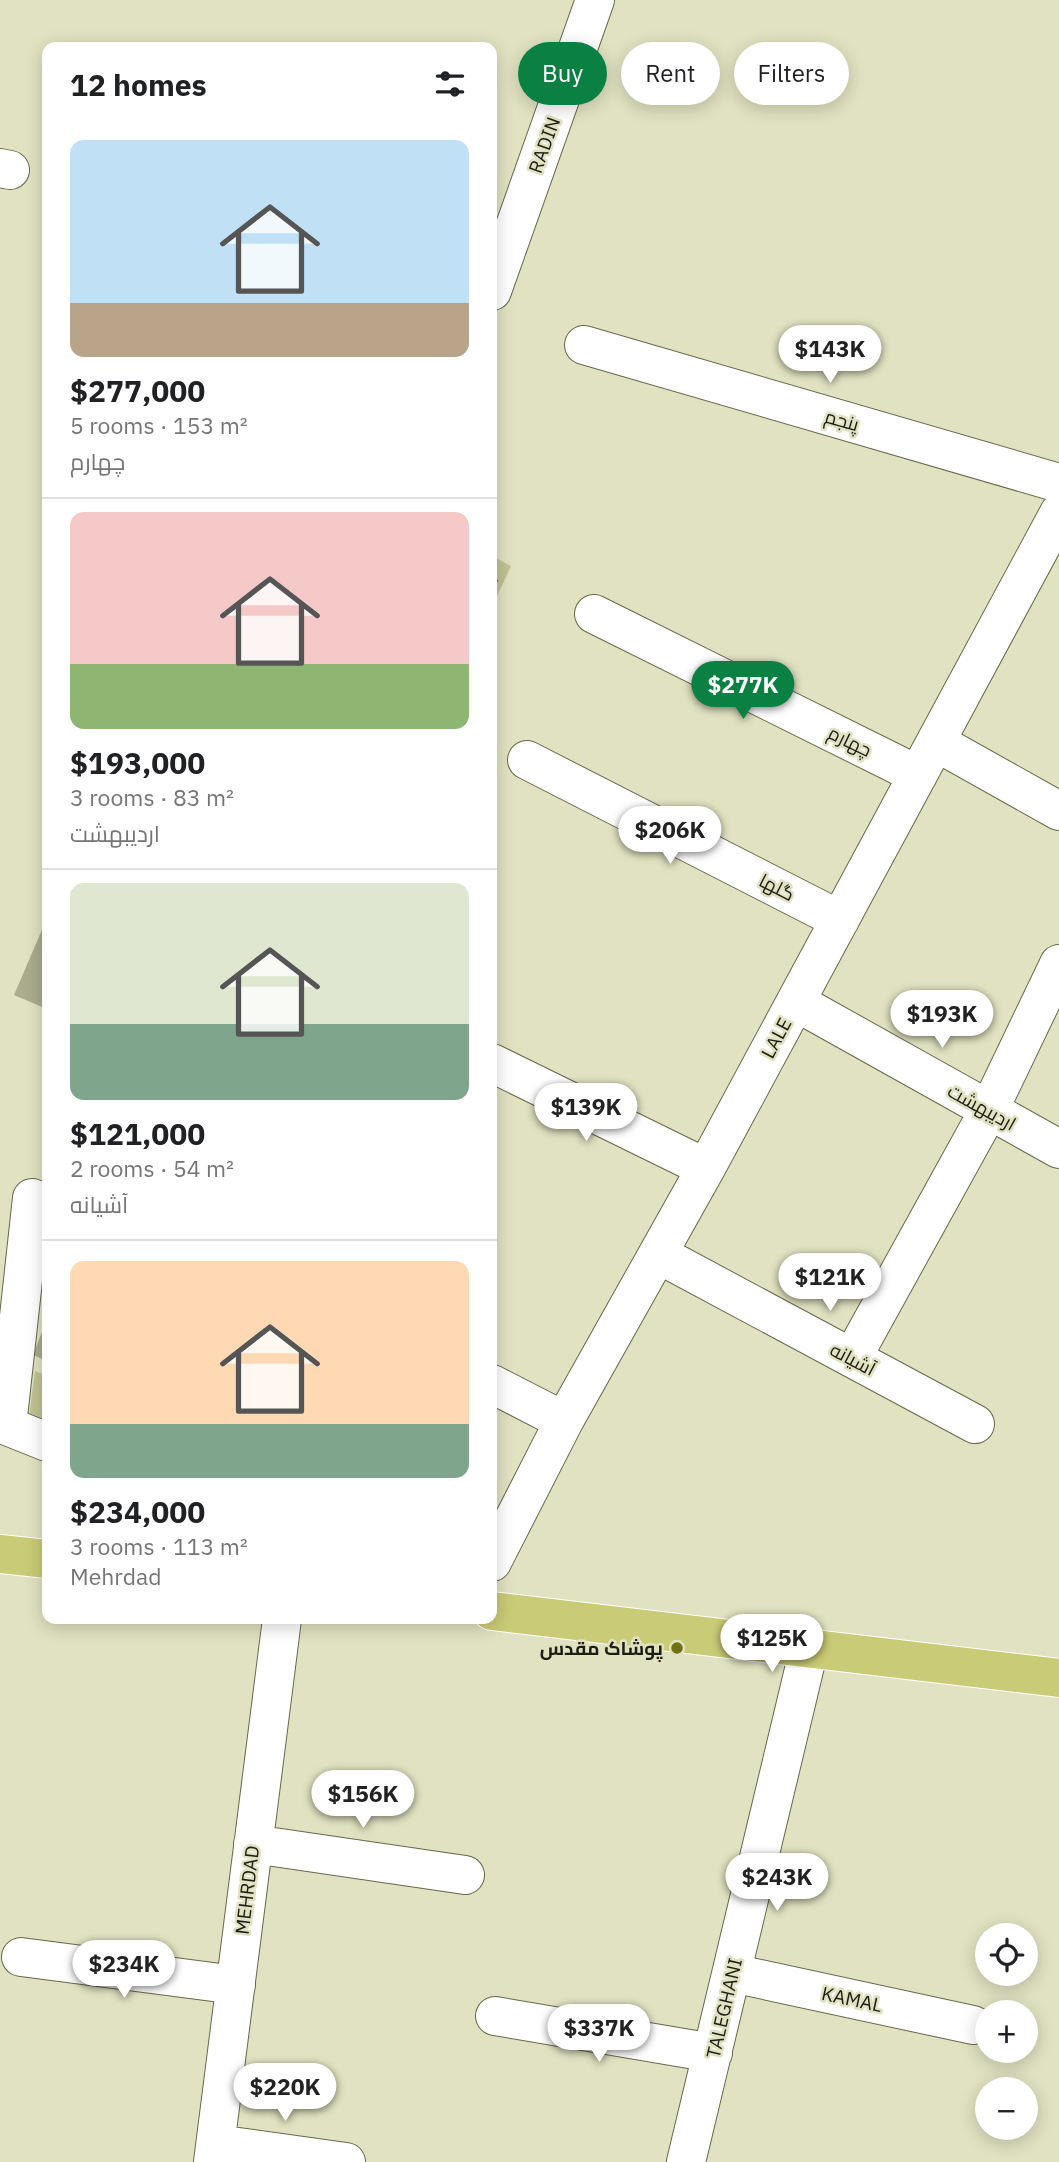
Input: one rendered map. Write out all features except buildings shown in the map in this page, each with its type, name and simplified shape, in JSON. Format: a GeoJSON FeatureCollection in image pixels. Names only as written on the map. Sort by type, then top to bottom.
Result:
{"type":"FeatureCollection","features":[{"type":"Feature","properties":{"kind":"main road"},"geometry":{"type":"LineString","coordinates":[[0,1554],[42,1558]]}},
{"type":"Feature","properties":{"kind":"main road"},"geometry":{"type":"LineString","coordinates":[[497,1612],[809,1649],[1055,1670]]}},
{"type":"Feature","properties":{"kind":"street","name":"RADIN"},"geometry":{"type":"LineString","coordinates":[[497,277],[595,0]]}},
{"type":"Feature","properties":{"kind":"street","name":"پنجم"},"geometry":{"type":"LineString","coordinates":[[584,345],[1059,483]]}},
{"type":"Feature","properties":{"kind":"street","name":"LALE"},"geometry":{"type":"LineString","coordinates":[[497,1552],[564,1421],[706,1168],[1059,513]]}},
{"type":"Feature","properties":{"kind":"street","name":"چهارم"},"geometry":{"type":"LineString","coordinates":[[594,614],[918,775]]}},
{"type":"Feature","properties":{"kind":"street"},"geometry":{"type":"LineString","coordinates":[[936,742],[1059,811]]}},
{"type":"Feature","properties":{"kind":"street","name":"گلها"},"geometry":{"type":"LineString","coordinates":[[527,760],[840,920]]}},
{"type":"Feature","properties":{"kind":"street"},"geometry":{"type":"LineString","coordinates":[[852,1358],[989,1110],[1059,964]]}},
{"type":"Feature","properties":{"kind":"street","name":"اردیبهشت"},"geometry":{"type":"LineString","coordinates":[[796,1002],[1059,1149]]}},
{"type":"Feature","properties":{"kind":"street"},"geometry":{"type":"LineString","coordinates":[[497,1065],[706,1168]]}},
{"type":"Feature","properties":{"kind":"street"},"geometry":{"type":"LineString","coordinates":[[42,1202],[32,1198],[7,1426],[42,1440]]}},
{"type":"Feature","properties":{"kind":"street","name":"آشیانه"},"geometry":{"type":"LineString","coordinates":[[658,1254],[975,1424]]}},
{"type":"Feature","properties":{"kind":"street"},"geometry":{"type":"LineString","coordinates":[[497,1387],[564,1421]]}},
{"type":"Feature","properties":{"kind":"street","name":"MEHRDAD"},"geometry":{"type":"LineString","coordinates":[[214,2153],[281,1624]]}},
{"type":"Feature","properties":{"kind":"street","name":"TALEGHANI"},"geometry":{"type":"LineString","coordinates":[[686,2162],[809,1649]]}},
{"type":"Feature","properties":{"kind":"street"},"geometry":{"type":"LineString","coordinates":[[253,1844],[465,1875]]}},
{"type":"Feature","properties":{"kind":"street"},"geometry":{"type":"LineString","coordinates":[[21,1957],[236,1985]]}},
{"type":"Feature","properties":{"kind":"street","name":"KAMAL"},"geometry":{"type":"LineString","coordinates":[[732,1973],[973,2025]]}},
{"type":"Feature","properties":{"kind":"street"},"geometry":{"type":"LineString","coordinates":[[495,2016],[713,2053]]}},
{"type":"Feature","properties":{"kind":"street"},"geometry":{"type":"LineString","coordinates":[[214,2153],[346,2162]]}},
{"type":"Feature","properties":{"kind":"green space"},"geometry":{"type":"Polygon","coordinates":[[[497,559],[511,566],[497,596],[497,559]]]}},
{"type":"Feature","properties":{"kind":"green space"},"geometry":{"type":"Polygon","coordinates":[[[35,1371],[42,1374],[42,1423],[29,1417],[35,1371]]]}},
{"type":"Feature","properties":{"kind":"place","name":"پوشاک مقدس"},"geometry":{"type":"Point","coordinates":[677,1648]}}]}
